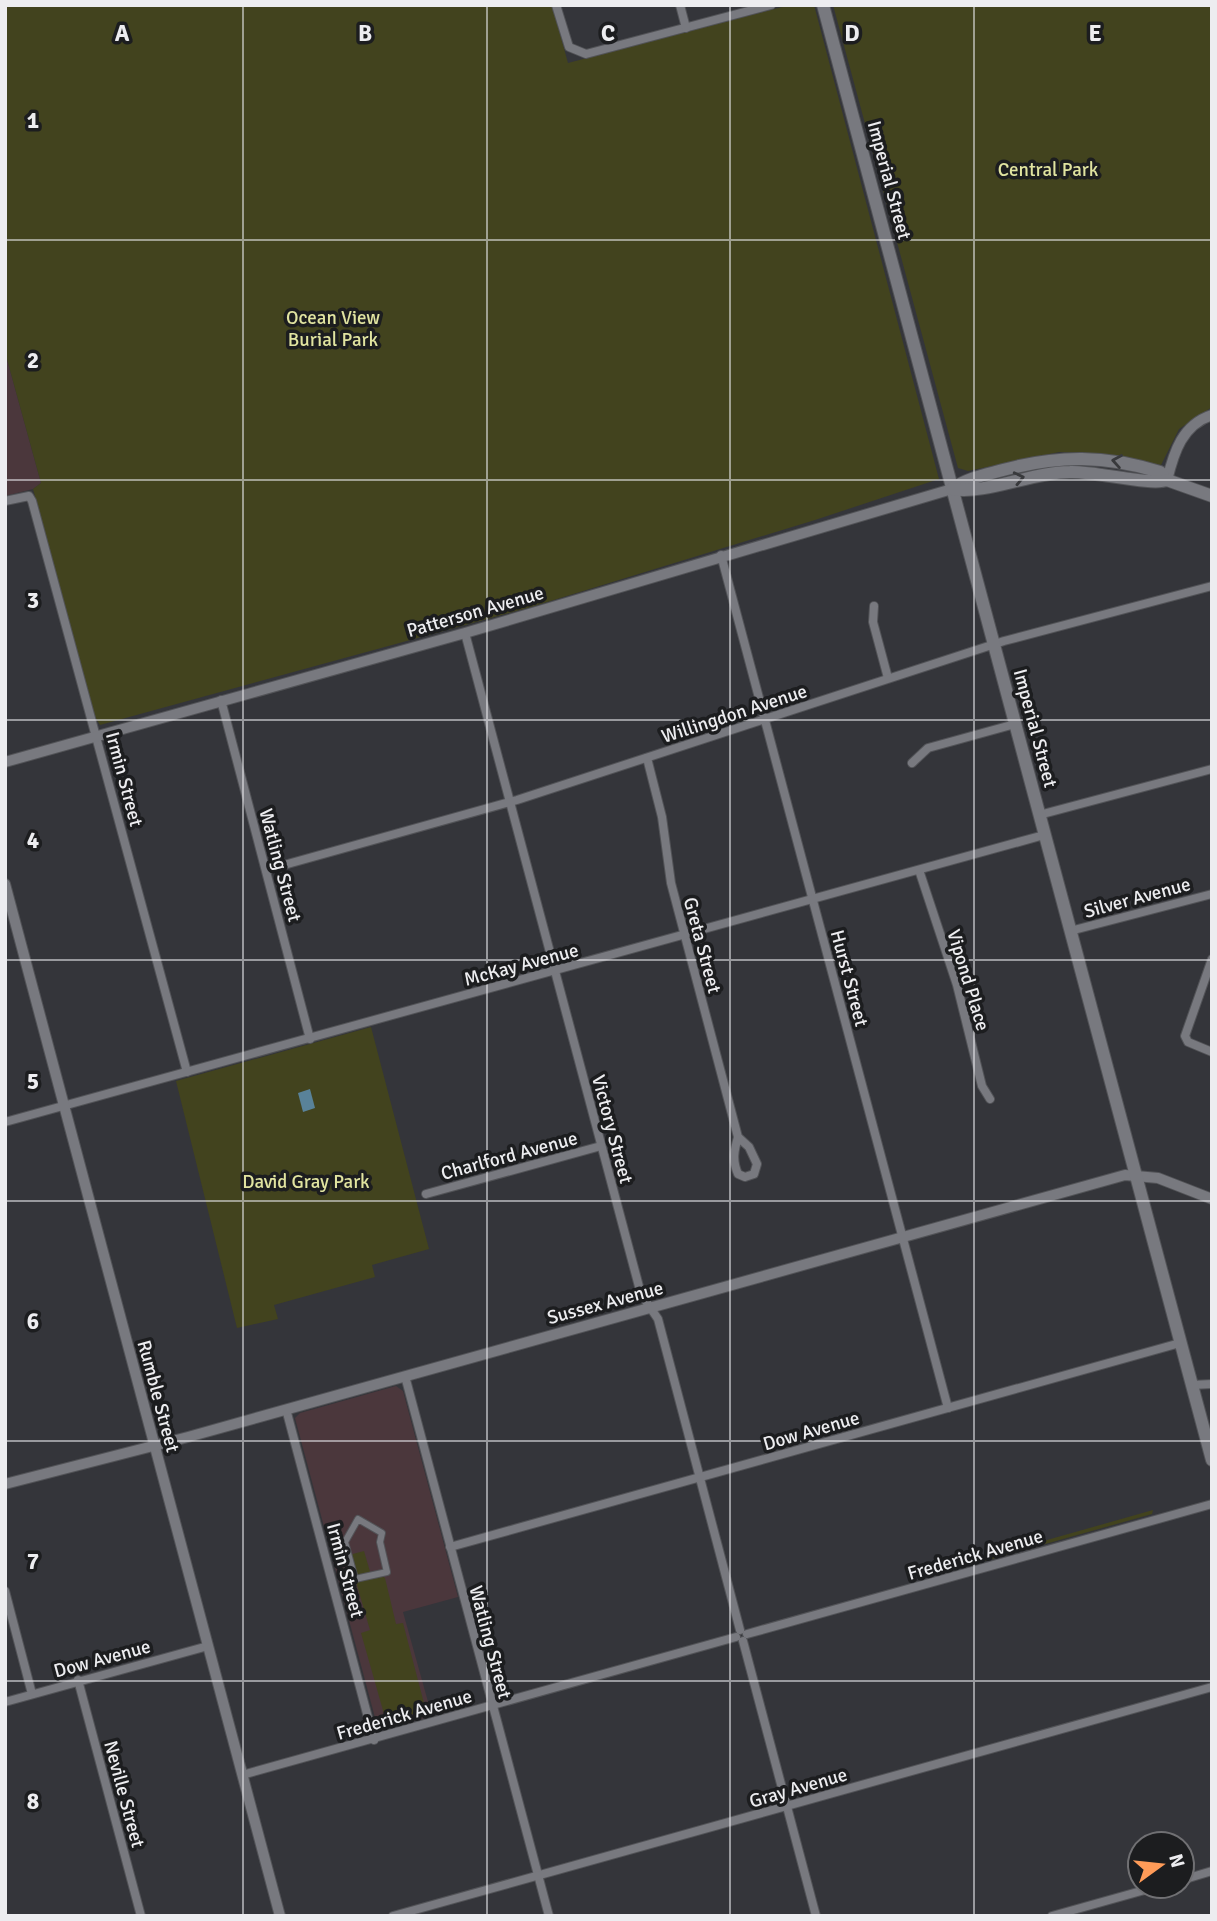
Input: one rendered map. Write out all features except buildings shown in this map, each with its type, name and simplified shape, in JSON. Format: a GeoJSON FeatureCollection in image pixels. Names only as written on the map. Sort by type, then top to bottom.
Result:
{"type":"FeatureCollection","features":[{"type":"Feature","properties":{"kind":"main road","name":"Imperial Street"},"geometry":{"type":"LineString","coordinates":[[823,5],[1212,1460]]}},
{"type":"Feature","properties":{"kind":"main road"},"geometry":{"type":"LineString","coordinates":[[952,489],[968,492],[1052,472],[1090,471],[1157,484],[1167,480],[1212,496]]}},
{"type":"Feature","properties":{"kind":"street"},"geometry":{"type":"LineString","coordinates":[[556,5],[566,42],[574,51],[586,54],[771,5]]}},
{"type":"Feature","properties":{"kind":"street"},"geometry":{"type":"LineString","coordinates":[[680,5],[686,28]]}},
{"type":"Feature","properties":{"kind":"street"},"geometry":{"type":"LineString","coordinates":[[1167,480],[1183,436],[1197,422],[1212,415]]}},
{"type":"Feature","properties":{"kind":"street","name":"Patterson Avenue"},"geometry":{"type":"LineString","coordinates":[[5,762],[97,734],[465,633],[721,555],[952,489]]}},
{"type":"Feature","properties":{"kind":"street","name":"Irmin Street"},"geometry":{"type":"LineString","coordinates":[[5,501],[29,496],[97,734],[187,1072]]}},
{"type":"Feature","properties":{"kind":"street","name":"Hurst Street"},"geometry":{"type":"LineString","coordinates":[[721,555],[948,1408]]}},
{"type":"Feature","properties":{"kind":"street","name":"Willingdon Avenue"},"geometry":{"type":"LineString","coordinates":[[266,870],[509,803],[994,645],[1212,586]]}},
{"type":"Feature","properties":{"kind":"street"},"geometry":{"type":"LineString","coordinates":[[874,606],[873,622],[888,678]]}},
{"type":"Feature","properties":{"kind":"street","name":"Victory Street"},"geometry":{"type":"LineString","coordinates":[[465,633],[641,1294],[658,1320],[816,1916]]}},
{"type":"Feature","properties":{"kind":"street","name":"Watling Street"},"geometry":{"type":"LineString","coordinates":[[221,700],[310,1039]]}},
{"type":"Feature","properties":{"kind":"street"},"geometry":{"type":"LineString","coordinates":[[912,763],[928,748],[1015,724]]}},
{"type":"Feature","properties":{"kind":"street","name":"Greta Street"},"geometry":{"type":"LineString","coordinates":[[647,758],[659,803],[668,872],[738,1137],[748,1147],[757,1164],[754,1174],[745,1177],[738,1174],[734,1166],[733,1153],[738,1137]]}},
{"type":"Feature","properties":{"kind":"street"},"geometry":{"type":"LineString","coordinates":[[1039,815],[1212,769]]}},
{"type":"Feature","properties":{"kind":"street","name":"McKay Avenue"},"geometry":{"type":"LineString","coordinates":[[5,1122],[1044,835]]}},
{"type":"Feature","properties":{"kind":"street","name":"Vipond Place"},"geometry":{"type":"LineString","coordinates":[[919,870],[957,985],[982,1086],[990,1099]]}},
{"type":"Feature","properties":{"kind":"street","name":"Rumble Street"},"geometry":{"type":"LineString","coordinates":[[5,884],[280,1916]]}},
{"type":"Feature","properties":{"kind":"street","name":"Silver Avenue"},"geometry":{"type":"LineString","coordinates":[[1070,931],[1212,894]]}},
{"type":"Feature","properties":{"kind":"street"},"geometry":{"type":"LineString","coordinates":[[1212,959],[1185,1040],[1212,1052]]}},
{"type":"Feature","properties":{"kind":"street","name":"Charlford Avenue"},"geometry":{"type":"LineString","coordinates":[[426,1194],[601,1146]]}},
{"type":"Feature","properties":{"kind":"street","name":"Sussex Avenue"},"geometry":{"type":"LineString","coordinates":[[5,1485],[154,1446],[1125,1175],[1158,1178],[1212,1199]]}},
{"type":"Feature","properties":{"kind":"street","name":"Dow Avenue"},"geometry":{"type":"LineString","coordinates":[[450,1547],[1180,1343]]}},
{"type":"Feature","properties":{"kind":"street","name":"Watling Street"},"geometry":{"type":"LineString","coordinates":[[405,1376],[549,1916]]}},
{"type":"Feature","properties":{"kind":"street"},"geometry":{"type":"LineString","coordinates":[[1192,1385],[1212,1384]]}},
{"type":"Feature","properties":{"kind":"street","name":"Irmin Street"},"geometry":{"type":"LineString","coordinates":[[286,1409],[374,1740]]}},
{"type":"Feature","properties":{"kind":"street","name":"Frederick Avenue"},"geometry":{"type":"LineString","coordinates":[[242,1775],[1212,1504]]}},
{"type":"Feature","properties":{"kind":"street"},"geometry":{"type":"LineString","coordinates":[[358,1519],[382,1533],[380,1542],[387,1572],[355,1579],[345,1542],[358,1519]]}},
{"type":"Feature","properties":{"kind":"street"},"geometry":{"type":"LineString","coordinates":[[6,1597],[33,1694]]}},
{"type":"Feature","properties":{"kind":"street","name":"Dow Avenue"},"geometry":{"type":"LineString","coordinates":[[5,1702],[208,1646]]}},
{"type":"Feature","properties":{"kind":"street","name":"Neville Street"},"geometry":{"type":"LineString","coordinates":[[78,1680],[141,1916]]}},
{"type":"Feature","properties":{"kind":"street","name":"Gray Avenue"},"geometry":{"type":"LineString","coordinates":[[393,1916],[414,1913],[1212,1687]]}},
{"type":"Feature","properties":{"kind":"street"},"geometry":{"type":"LineString","coordinates":[[1052,1916],[1126,1895]]}},
{"type":"Feature","properties":{"kind":"shaded area"},"geometry":{"type":"Polygon","coordinates":[[[5,352],[41,483],[33,489],[5,496],[5,352]]]}},
{"type":"Feature","properties":{"kind":"shaded area"},"geometry":{"type":"Polygon","coordinates":[[[396,1386],[403,1391],[458,1597],[403,1612],[432,1716],[383,1729],[377,1725],[295,1418],[300,1413],[396,1386]]]}},
{"type":"Feature","properties":{"kind":"green space","name":"Ocean View Burial Park"},"geometry":{"type":"Polygon","coordinates":[[[5,5],[552,5],[568,63],[790,5],[814,5],[939,479],[531,607],[100,725],[95,717],[33,489],[41,483],[5,352],[5,5]]]}},
{"type":"Feature","properties":{"kind":"green space","name":"Central Park"},"geometry":{"type":"Polygon","coordinates":[[[833,5],[1212,5],[1212,407],[1179,429],[1161,465],[1105,454],[1059,452],[968,471],[958,468],[833,5]]]}},
{"type":"Feature","properties":{"kind":"green space","name":"David Gray Park"},"geometry":{"type":"Polygon","coordinates":[[[371,1027],[429,1249],[372,1265],[375,1277],[274,1305],[278,1319],[237,1328],[176,1081],[371,1027]]]}},
{"type":"Feature","properties":{"kind":"green space"},"geometry":{"type":"Polygon","coordinates":[[[1153,1510],[1152,1514],[960,1568],[959,1565],[1153,1510]]]}},
{"type":"Feature","properties":{"kind":"green space"},"geometry":{"type":"Polygon","coordinates":[[[364,1551],[371,1575],[355,1579],[349,1555],[364,1551]]]}},
{"type":"Feature","properties":{"kind":"green space"},"geometry":{"type":"Polygon","coordinates":[[[381,1575],[385,1578],[396,1624],[403,1623],[426,1711],[386,1721],[361,1633],[370,1630],[356,1582],[381,1575]]]}},
{"type":"Feature","properties":{"kind":"water"},"geometry":{"type":"Polygon","coordinates":[[[310,1089],[315,1108],[303,1112],[298,1093],[310,1089]]]}}]}
